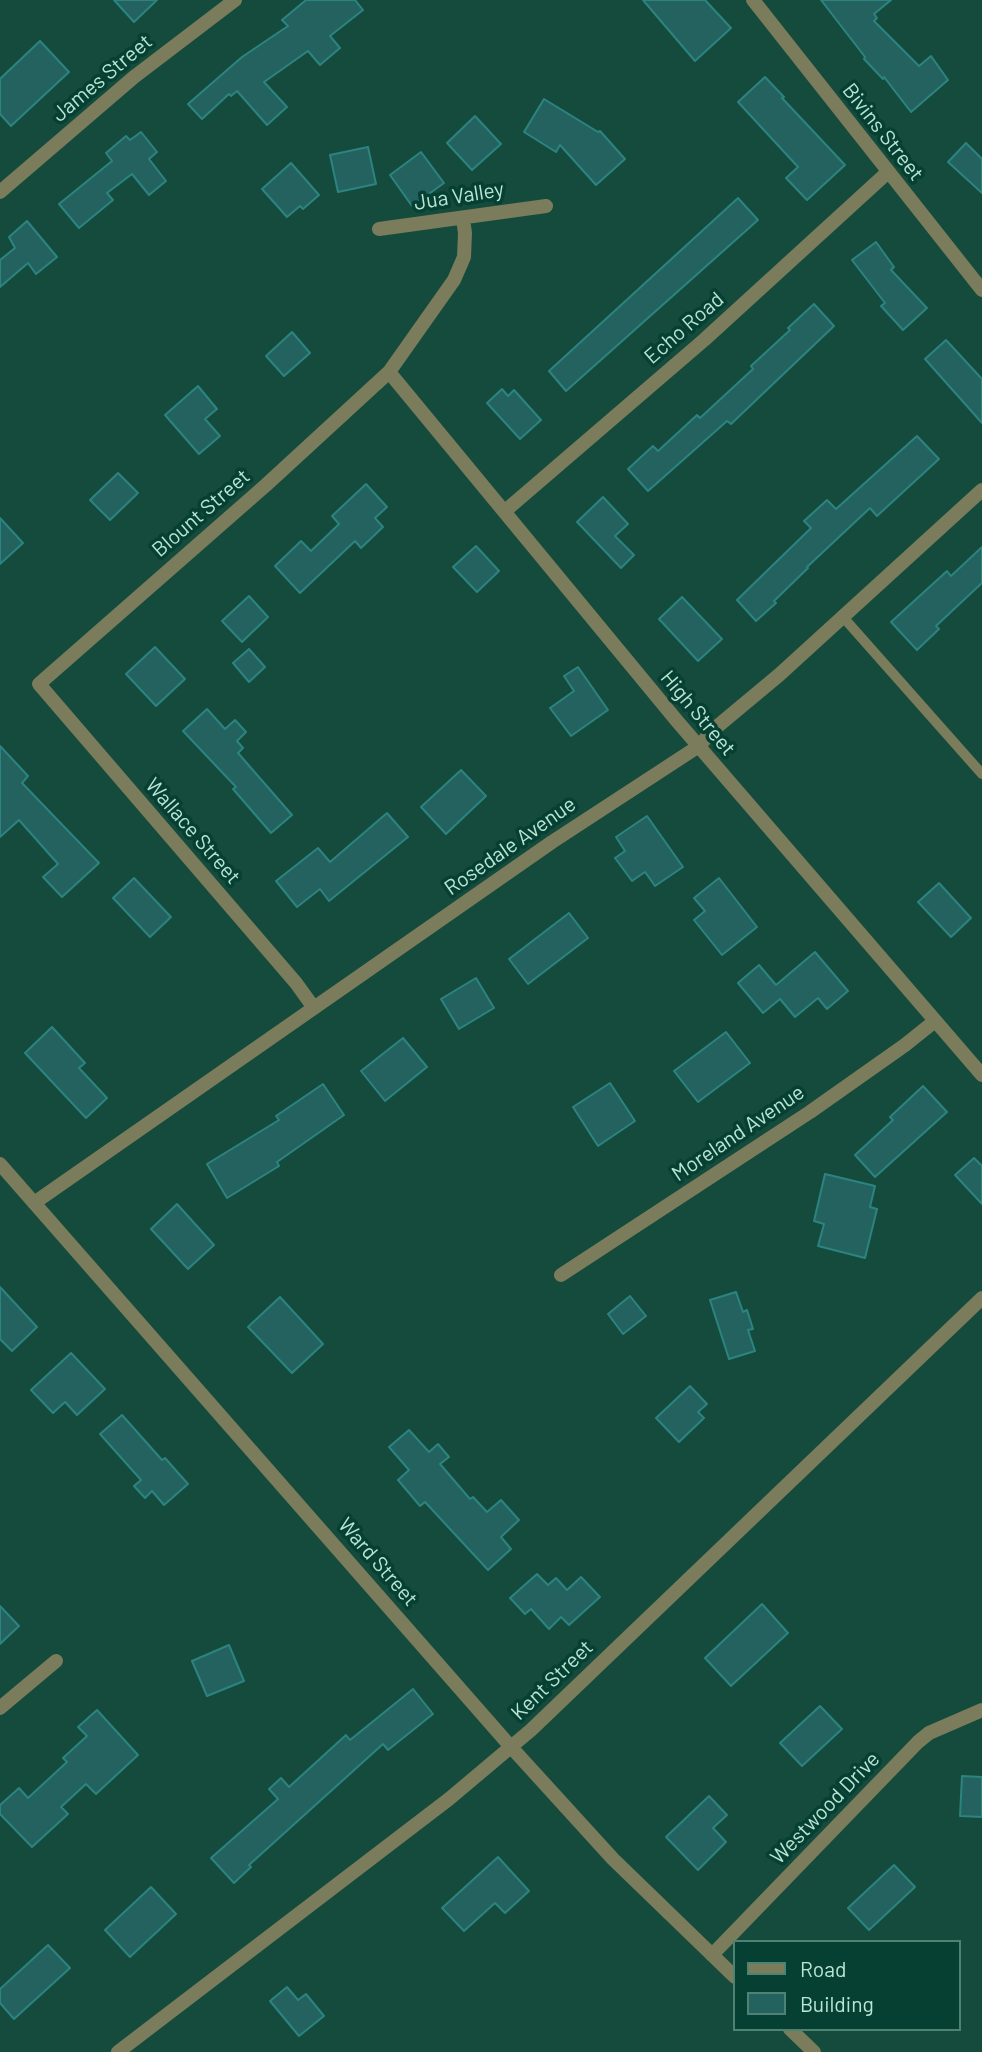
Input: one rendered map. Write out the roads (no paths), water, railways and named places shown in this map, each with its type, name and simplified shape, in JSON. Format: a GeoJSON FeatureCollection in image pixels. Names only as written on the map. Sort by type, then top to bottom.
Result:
{"type":"FeatureCollection","features":[{"type":"Feature","properties":{"kind":"street","name":"James Street"},"geometry":{"type":"LineString","coordinates":[[0,192],[134,78],[235,0]]}},
{"type":"Feature","properties":{"kind":"street","name":"Bivins Street"},"geometry":{"type":"LineString","coordinates":[[753,0],[982,290]]}},
{"type":"Feature","properties":{"kind":"street","name":"Echo Road"},"geometry":{"type":"LineString","coordinates":[[505,512],[704,340],[888,172]]}},
{"type":"Feature","properties":{"kind":"street","name":"Jua Valley"},"geometry":{"type":"LineString","coordinates":[[379,229],[546,206]]}},
{"type":"Feature","properties":{"kind":"street","name":"Blount Street"},"geometry":{"type":"LineString","coordinates":[[39,684],[266,485],[389,372],[454,280],[464,257],[463,219]]}},
{"type":"Feature","properties":{"kind":"street","name":"High Street"},"geometry":{"type":"LineString","coordinates":[[389,372],[699,746],[982,1075]]}},
{"type":"Feature","properties":{"kind":"street","name":"Rosedale Avenue"},"geometry":{"type":"LineString","coordinates":[[34,1203],[552,842],[699,746],[713,730],[843,617],[982,490]]}},
{"type":"Feature","properties":{"kind":"street","name":"Wallace Street"},"geometry":{"type":"LineString","coordinates":[[39,684],[287,972],[314,1007]]}},
{"type":"Feature","properties":{"kind":"street","name":"Moreland Avenue"},"geometry":{"type":"LineString","coordinates":[[561,1275],[810,1112],[935,1021]]}},
{"type":"Feature","properties":{"kind":"street","name":"Ward Street"},"geometry":{"type":"LineString","coordinates":[[0,1164],[511,1747],[613,1858],[734,1976]]}},
{"type":"Feature","properties":{"kind":"street","name":"Kent Street"},"geometry":{"type":"LineString","coordinates":[[118,2052],[449,1799],[511,1747],[982,1298]]}},
{"type":"Feature","properties":{"kind":"street"},"geometry":{"type":"LineString","coordinates":[[0,1708],[56,1661]]}},
{"type":"Feature","properties":{"kind":"street","name":"Westwood Drive"},"geometry":{"type":"LineString","coordinates":[[712,1955],[918,1742],[929,1733],[982,1710]]}},
{"type":"Feature","properties":{"kind":"street"},"geometry":{"type":"LineString","coordinates":[[792,2031],[814,2052]]}},
{"type":"Feature","properties":{"kind":"lane"},"geometry":{"type":"LineString","coordinates":[[843,617],[982,774]]}}]}
